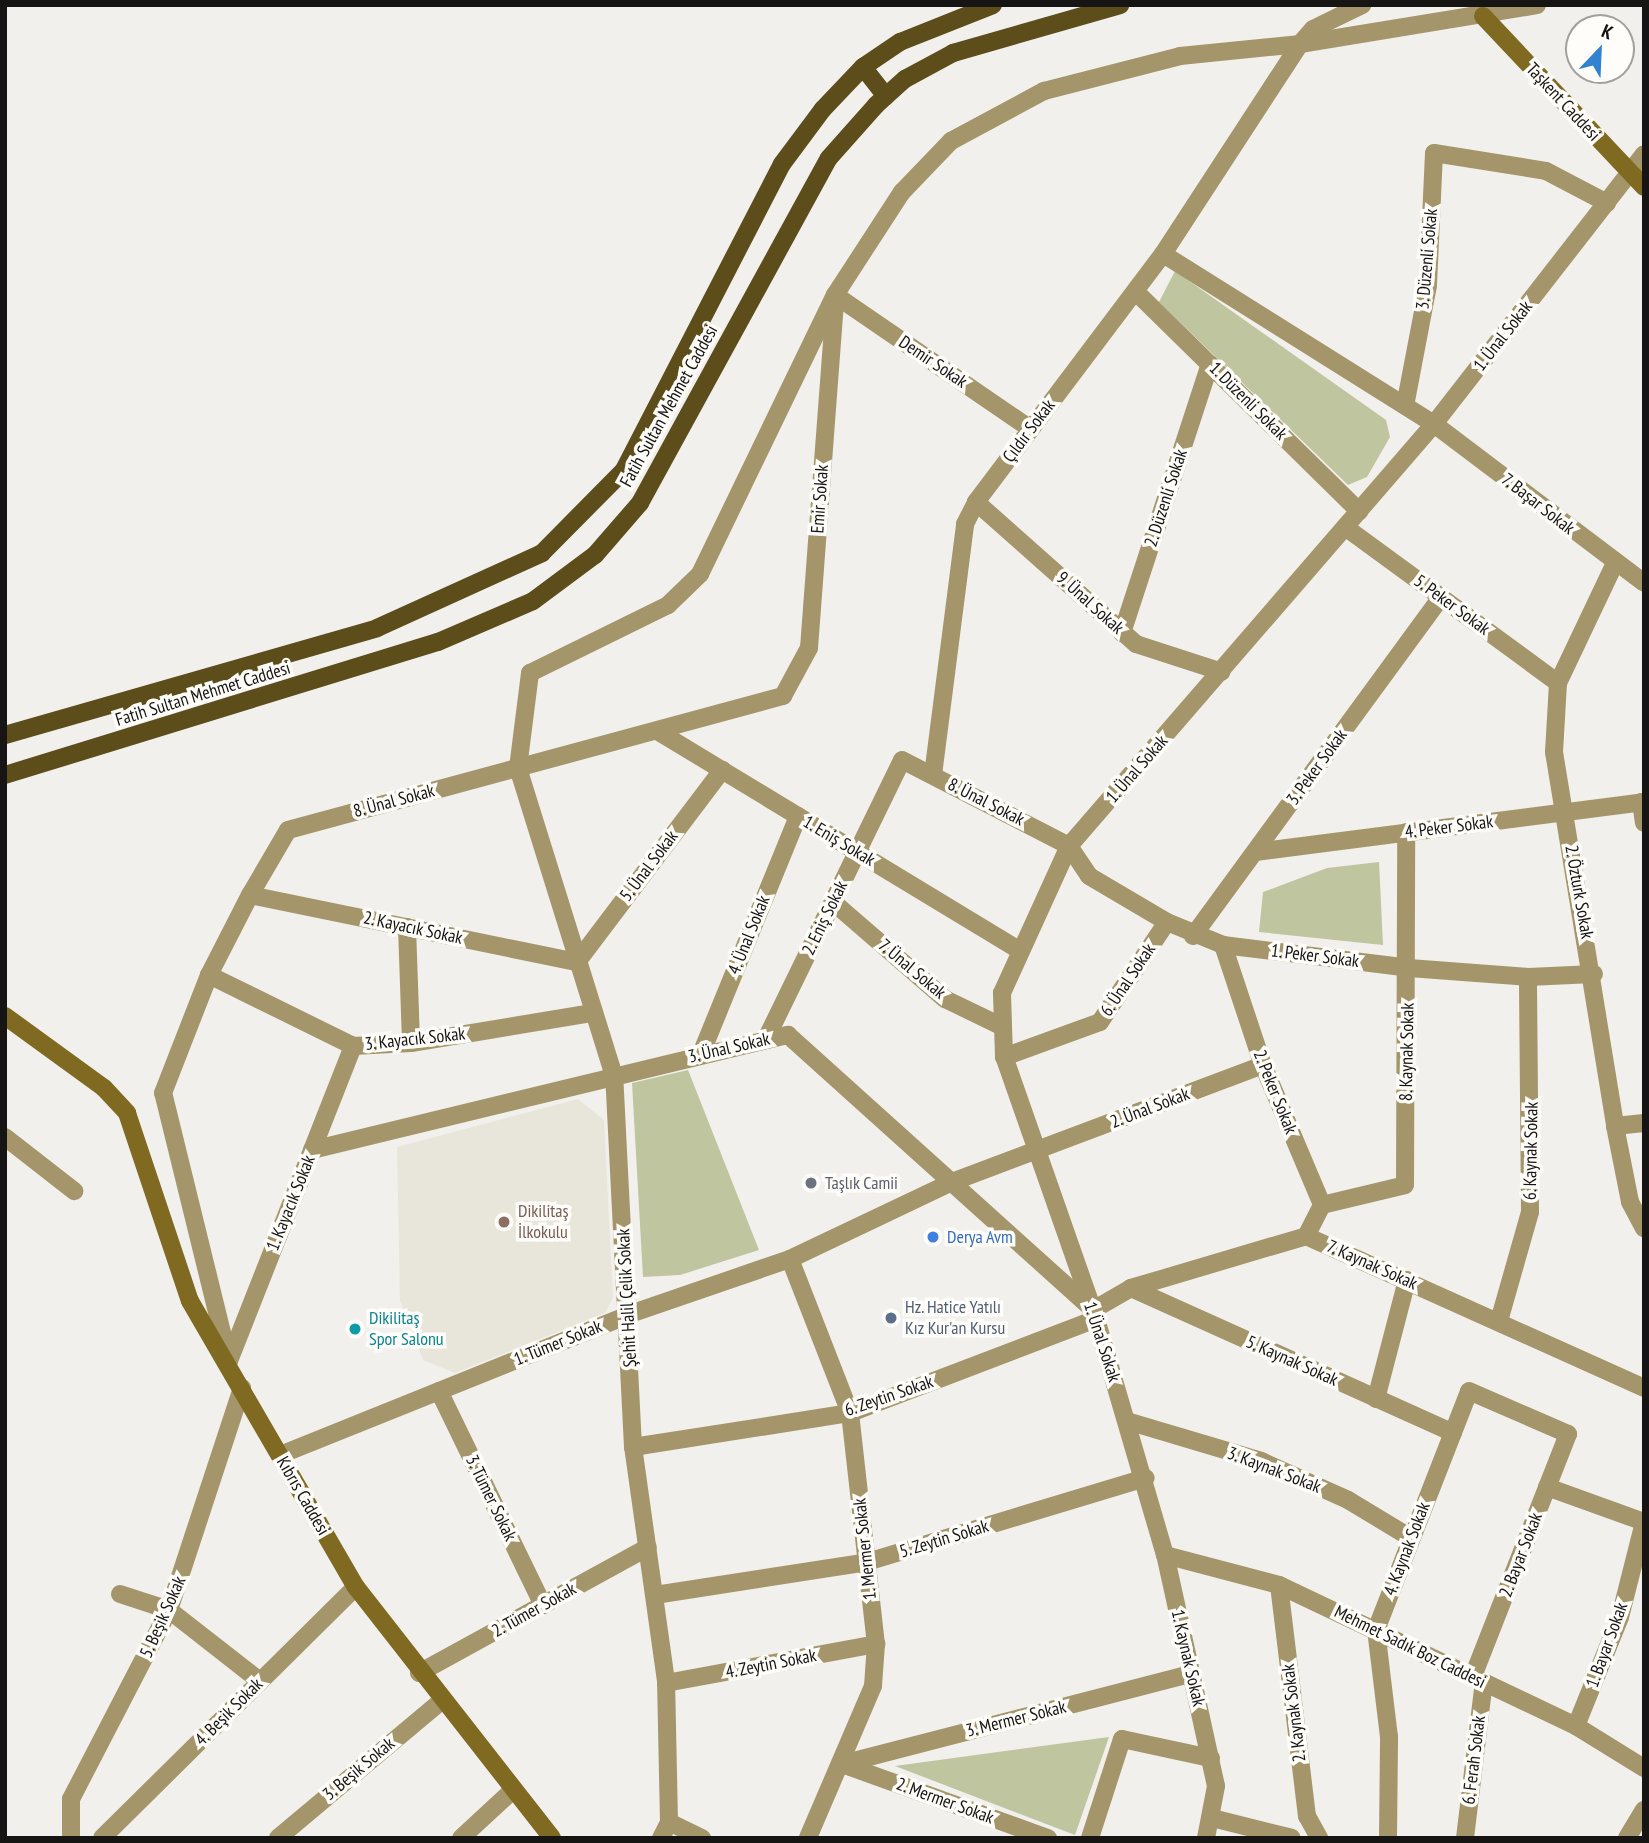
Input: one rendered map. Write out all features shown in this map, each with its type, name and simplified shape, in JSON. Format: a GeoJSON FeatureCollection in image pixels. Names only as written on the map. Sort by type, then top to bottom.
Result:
{"type":"FeatureCollection","features":[{"type":"Feature","properties":{"kind":"main road","name":"Fatih Sultan Mehmet Caddesi"},"geometry":{"type":"LineString","coordinates":[[5,736],[377,628],[542,553],[624,470],[782,164],[863,66],[900,42],[993,5]]}},
{"type":"Feature","properties":{"kind":"main road","name":"Fatih Sultan Mehmet Caddesi"},"geometry":{"type":"LineString","coordinates":[[5,775],[438,642],[533,601],[595,555],[662,469],[829,158],[886,96],[953,53],[1120,5]]}},
{"type":"Feature","properties":{"kind":"main road"},"geometry":{"type":"LineString","coordinates":[[863,66],[886,96]]}},
{"type":"Feature","properties":{"kind":"street","name":"Çıldır Sokak"},"geometry":{"type":"LineString","coordinates":[[933,775],[965,524],[976,502],[1163,254],[1300,44],[1313,29],[1362,5]]}},
{"type":"Feature","properties":{"kind":"street"},"geometry":{"type":"LineString","coordinates":[[518,768],[530,673],[668,605],[700,574],[835,295],[902,192],[963,134],[1044,91],[1180,56],[1300,44],[1538,5]]}},
{"type":"Feature","properties":{"kind":"street","name":"Taşkent Caddesi"},"geometry":{"type":"LineString","coordinates":[[1483,16],[1644,187]]}},
{"type":"Feature","properties":{"kind":"street","name":"3. Düzenli Sokak"},"geometry":{"type":"LineString","coordinates":[[1405,406],[1428,285],[1434,153],[1546,171],[1607,203]]}},
{"type":"Feature","properties":{"kind":"street","name":"1. Ünal Sokak"},"geometry":{"type":"LineString","coordinates":[[1146,1478],[1094,1315],[1004,1057],[999,1025],[1002,993],[1069,846],[1434,424],[1644,154]]}},
{"type":"Feature","properties":{"kind":"street","name":"7. Başar Sokak"},"geometry":{"type":"LineString","coordinates":[[1163,254],[1434,424],[1615,564],[1644,583]]}},
{"type":"Feature","properties":{"kind":"street","name":"1. Düzenli Sokak"},"geometry":{"type":"LineString","coordinates":[[1136,292],[1359,511]]}},
{"type":"Feature","properties":{"kind":"street","name":"Demir Sokak"},"geometry":{"type":"LineString","coordinates":[[835,295],[1031,429]]}},
{"type":"Feature","properties":{"kind":"street","name":"Emir Sokak"},"geometry":{"type":"LineString","coordinates":[[783,696],[809,648],[835,295]]}},
{"type":"Feature","properties":{"kind":"street","name":"2. Düzenli Sokak"},"geometry":{"type":"LineString","coordinates":[[1122,633],[1210,364]]}},
{"type":"Feature","properties":{"kind":"street","name":"9. Ünal Sokak"},"geometry":{"type":"LineString","coordinates":[[976,502],[1136,644],[1222,672]]}},
{"type":"Feature","properties":{"kind":"street","name":"5. Peker Sokak"},"geometry":{"type":"LineString","coordinates":[[1345,527],[1558,683]]}},
{"type":"Feature","properties":{"kind":"street","name":"2. Özturk Sokak"},"geometry":{"type":"LineString","coordinates":[[1615,564],[1558,683],[1554,752],[1594,974],[1615,1126],[1630,1202],[1644,1228]]}},
{"type":"Feature","properties":{"kind":"street","name":"3. Peker Sokak"},"geometry":{"type":"LineString","coordinates":[[1193,936],[1441,597]]}},
{"type":"Feature","properties":{"kind":"street","name":"8. Ünal Sokak"},"geometry":{"type":"LineString","coordinates":[[229,1361],[163,1093],[209,975],[250,895],[288,830],[659,732],[783,696]]}},
{"type":"Feature","properties":{"kind":"street","name":"1. Eniş Sokak"},"geometry":{"type":"LineString","coordinates":[[659,732],[1020,951]]}},
{"type":"Feature","properties":{"kind":"street","name":"8. Ünal Sokak"},"geometry":{"type":"LineString","coordinates":[[902,760],[1069,846]]}},
{"type":"Feature","properties":{"kind":"street","name":"2. Eniş Sokak"},"geometry":{"type":"LineString","coordinates":[[766,1040],[902,760]]}},
{"type":"Feature","properties":{"kind":"street","name":"Şehit Halil Çelik Sokak"},"geometry":{"type":"LineString","coordinates":[[518,768],[614,1076],[630,1314],[633,1447],[666,1684],[665,1830]]}},
{"type":"Feature","properties":{"kind":"street","name":"5. Ünal Sokak"},"geometry":{"type":"LineString","coordinates":[[577,962],[722,770]]}},
{"type":"Feature","properties":{"kind":"street"},"geometry":{"type":"LineString","coordinates":[[1642,802],[1644,823]]}},
{"type":"Feature","properties":{"kind":"street","name":"4. Peker Sokak"},"geometry":{"type":"LineString","coordinates":[[1255,852],[1642,802]]}},
{"type":"Feature","properties":{"kind":"street","name":"4. Ünal Sokak"},"geometry":{"type":"LineString","coordinates":[[701,1054],[798,816]]}},
{"type":"Feature","properties":{"kind":"street","name":"8. Kaynak Sokak"},"geometry":{"type":"LineString","coordinates":[[1321,1205],[1405,1185],[1409,968],[1406,832]]}},
{"type":"Feature","properties":{"kind":"street","name":"1. Peker Sokak"},"geometry":{"type":"LineString","coordinates":[[1069,846],[1089,876],[1193,936],[1223,945],[1409,968],[1528,977],[1594,974]]}},
{"type":"Feature","properties":{"kind":"street","name":"2. Kayacık Sokak"},"geometry":{"type":"LineString","coordinates":[[250,895],[577,962]]}},
{"type":"Feature","properties":{"kind":"street","name":"7. Ünal Sokak"},"geometry":{"type":"LineString","coordinates":[[833,902],[945,999],[999,1025]]}},
{"type":"Feature","properties":{"kind":"street","name":"6. Ünal Sokak"},"geometry":{"type":"LineString","coordinates":[[1004,1057],[1100,1022],[1167,922]]}},
{"type":"Feature","properties":{"kind":"street"},"geometry":{"type":"LineString","coordinates":[[407,927],[411,1043]]}},
{"type":"Feature","properties":{"kind":"street","name":"2. Peker Sokak"},"geometry":{"type":"LineString","coordinates":[[1223,945],[1263,1065],[1321,1205]]}},
{"type":"Feature","properties":{"kind":"street","name":"3. Kayacık Sokak"},"geometry":{"type":"LineString","coordinates":[[209,975],[353,1045],[411,1043],[593,1013]]}},
{"type":"Feature","properties":{"kind":"street","name":"6. Kaynak Sokak"},"geometry":{"type":"LineString","coordinates":[[1499,1321],[1530,1212],[1528,977]]}},
{"type":"Feature","properties":{"kind":"street","name":"Kıbrıs Caddesi"},"geometry":{"type":"LineString","coordinates":[[5,1016],[104,1088],[127,1113],[190,1301],[229,1361],[356,1587],[419,1673],[552,1838]]}},
{"type":"Feature","properties":{"kind":"street","name":"3. Ünal Sokak"},"geometry":{"type":"LineString","coordinates":[[312,1150],[788,1035],[952,1182],[1094,1315]]}},
{"type":"Feature","properties":{"kind":"street","name":"1. Kayacık Sokak"},"geometry":{"type":"LineString","coordinates":[[229,1361],[353,1045]]}},
{"type":"Feature","properties":{"kind":"street","name":"2. Ünal Sokak"},"geometry":{"type":"LineString","coordinates":[[952,1182],[1263,1065]]}},
{"type":"Feature","properties":{"kind":"street"},"geometry":{"type":"LineString","coordinates":[[1615,1126],[1644,1123]]}},
{"type":"Feature","properties":{"kind":"street"},"geometry":{"type":"LineString","coordinates":[[5,1137],[74,1191]]}},
{"type":"Feature","properties":{"kind":"street","name":"1. Tümer Sokak"},"geometry":{"type":"LineString","coordinates":[[280,1455],[630,1314],[790,1259],[952,1182]]}},
{"type":"Feature","properties":{"kind":"street"},"geometry":{"type":"LineString","coordinates":[[1306,1236],[1321,1205]]}},
{"type":"Feature","properties":{"kind":"street","name":"7. Kaynak Sokak"},"geometry":{"type":"LineString","coordinates":[[1094,1315],[1131,1288],[1306,1236],[1644,1388]]}},
{"type":"Feature","properties":{"kind":"street","name":"1. Mermer Sokak"},"geometry":{"type":"LineString","coordinates":[[790,1259],[850,1413],[876,1644],[873,1686],[842,1764],[808,1838]]}},
{"type":"Feature","properties":{"kind":"street"},"geometry":{"type":"LineString","coordinates":[[1376,1399],[1407,1280]]}},
{"type":"Feature","properties":{"kind":"street","name":"5. Kaynak Sokak"},"geometry":{"type":"LineString","coordinates":[[1131,1288],[1453,1433]]}},
{"type":"Feature","properties":{"kind":"street","name":"6. Zeytin Sokak"},"geometry":{"type":"LineString","coordinates":[[633,1447],[850,1413],[1094,1315]]}},
{"type":"Feature","properties":{"kind":"street","name":"5. Beşik Sokak"},"geometry":{"type":"LineString","coordinates":[[71,1838],[71,1799],[80,1775],[169,1610],[242,1388]]}},
{"type":"Feature","properties":{"kind":"street","name":"3. Tümer Sokak"},"geometry":{"type":"LineString","coordinates":[[439,1391],[542,1605]]}},
{"type":"Feature","properties":{"kind":"street","name":"4. Kaynak Sokak"},"geometry":{"type":"LineString","coordinates":[[1388,1838],[1389,1737],[1376,1630],[1469,1391],[1568,1434]]}},
{"type":"Feature","properties":{"kind":"street","name":"3. Kaynak Sokak"},"geometry":{"type":"LineString","coordinates":[[1127,1421],[1261,1461],[1348,1500],[1411,1538]]}},
{"type":"Feature","properties":{"kind":"street","name":"2. Bayar Sokak"},"geometry":{"type":"LineString","coordinates":[[1478,1679],[1568,1434]]}},
{"type":"Feature","properties":{"kind":"street","name":"5. Zeytin Sokak"},"geometry":{"type":"LineString","coordinates":[[655,1595],[867,1562],[1146,1478]]}},
{"type":"Feature","properties":{"kind":"street","name":"1. Kaynak Sokak"},"geometry":{"type":"LineString","coordinates":[[1146,1478],[1166,1555],[1216,1786],[1212,1818],[1206,1838]]}},
{"type":"Feature","properties":{"kind":"street"},"geometry":{"type":"LineString","coordinates":[[1547,1488],[1644,1522]]}},
{"type":"Feature","properties":{"kind":"street","name":"1. Bayar Sokak"},"geometry":{"type":"LineString","coordinates":[[1576,1726],[1620,1617],[1644,1522]]}},
{"type":"Feature","properties":{"kind":"street","name":"2. Tümer Sokak"},"geometry":{"type":"LineString","coordinates":[[419,1673],[648,1547]]}},
{"type":"Feature","properties":{"kind":"street","name":"Mehmet Sadık Boz Caddesi"},"geometry":{"type":"LineString","coordinates":[[1166,1555],[1279,1585],[1576,1726],[1644,1768]]}},
{"type":"Feature","properties":{"kind":"street","name":"2. Kaynak Sokak"},"geometry":{"type":"LineString","coordinates":[[1279,1585],[1307,1816],[1319,1838]]}},
{"type":"Feature","properties":{"kind":"street","name":"4. Beşik Sokak"},"geometry":{"type":"LineString","coordinates":[[106,1836],[356,1587]]}},
{"type":"Feature","properties":{"kind":"street"},"geometry":{"type":"LineString","coordinates":[[120,1594],[169,1610],[260,1681]]}},
{"type":"Feature","properties":{"kind":"street","name":"4. Zeytin Sokak"},"geometry":{"type":"LineString","coordinates":[[666,1684],[876,1644]]}},
{"type":"Feature","properties":{"kind":"street","name":"3. Mermer Sokak"},"geometry":{"type":"LineString","coordinates":[[842,1764],[1191,1674]]}},
{"type":"Feature","properties":{"kind":"street","name":"6. Ferah Sokak"},"geometry":{"type":"LineString","coordinates":[[1465,1838],[1478,1679]]}},
{"type":"Feature","properties":{"kind":"street","name":"3. Beşik Sokak"},"geometry":{"type":"LineString","coordinates":[[278,1838],[441,1701]]}},
{"type":"Feature","properties":{"kind":"street"},"geometry":{"type":"LineString","coordinates":[[1090,1838],[1122,1739],[1211,1758]]}},
{"type":"Feature","properties":{"kind":"street","name":"2. Mermer Sokak"},"geometry":{"type":"LineString","coordinates":[[842,1764],[1048,1838]]}},
{"type":"Feature","properties":{"kind":"street"},"geometry":{"type":"LineString","coordinates":[[461,1838],[512,1791]]}},
{"type":"Feature","properties":{"kind":"street"},"geometry":{"type":"LineString","coordinates":[[1627,1838],[1644,1810]]}},
{"type":"Feature","properties":{"kind":"street"},"geometry":{"type":"LineString","coordinates":[[1212,1818],[1292,1838]]}},
{"type":"Feature","properties":{"kind":"street"},"geometry":{"type":"LineString","coordinates":[[665,1830],[702,1838]]}},
{"type":"Feature","properties":{"kind":"shaded area","name":"Dikilitaş İlkokulu"},"geometry":{"type":"Polygon","coordinates":[[[578,1099],[604,1120],[613,1298],[605,1313],[455,1373],[423,1360],[400,1301],[397,1147],[578,1099]]]}},
{"type":"Feature","properties":{"kind":"green space"},"geometry":{"type":"Polygon","coordinates":[[[1175,271],[1386,420],[1390,437],[1367,477],[1348,485],[1159,302],[1175,271]]]}},
{"type":"Feature","properties":{"kind":"green space"},"geometry":{"type":"Polygon","coordinates":[[[1379,862],[1383,945],[1259,932],[1263,892],[1327,868],[1379,862]]]}},
{"type":"Feature","properties":{"kind":"green space"},"geometry":{"type":"Polygon","coordinates":[[[688,1070],[759,1250],[680,1275],[643,1277],[632,1083],[688,1070]]]}},
{"type":"Feature","properties":{"kind":"green space"},"geometry":{"type":"Polygon","coordinates":[[[1109,1737],[1075,1835],[895,1766],[1109,1737]]]}},
{"type":"Feature","properties":{"kind":"place","name":"Taşlık Camii"},"geometry":{"type":"Point","coordinates":[811,1183]}},
{"type":"Feature","properties":{"kind":"place","name":"Dikilitaş İlkokulu"},"geometry":{"type":"Point","coordinates":[504,1222]}},
{"type":"Feature","properties":{"kind":"place","name":"Derya Avm"},"geometry":{"type":"Point","coordinates":[933,1237]}},
{"type":"Feature","properties":{"kind":"place","name":"Hz. Hatice Yatılı Kız Kur'an Kursu"},"geometry":{"type":"Point","coordinates":[891,1318]}},
{"type":"Feature","properties":{"kind":"place","name":"Dikilitaş Spor Salonu"},"geometry":{"type":"Point","coordinates":[355,1329]}}]}
